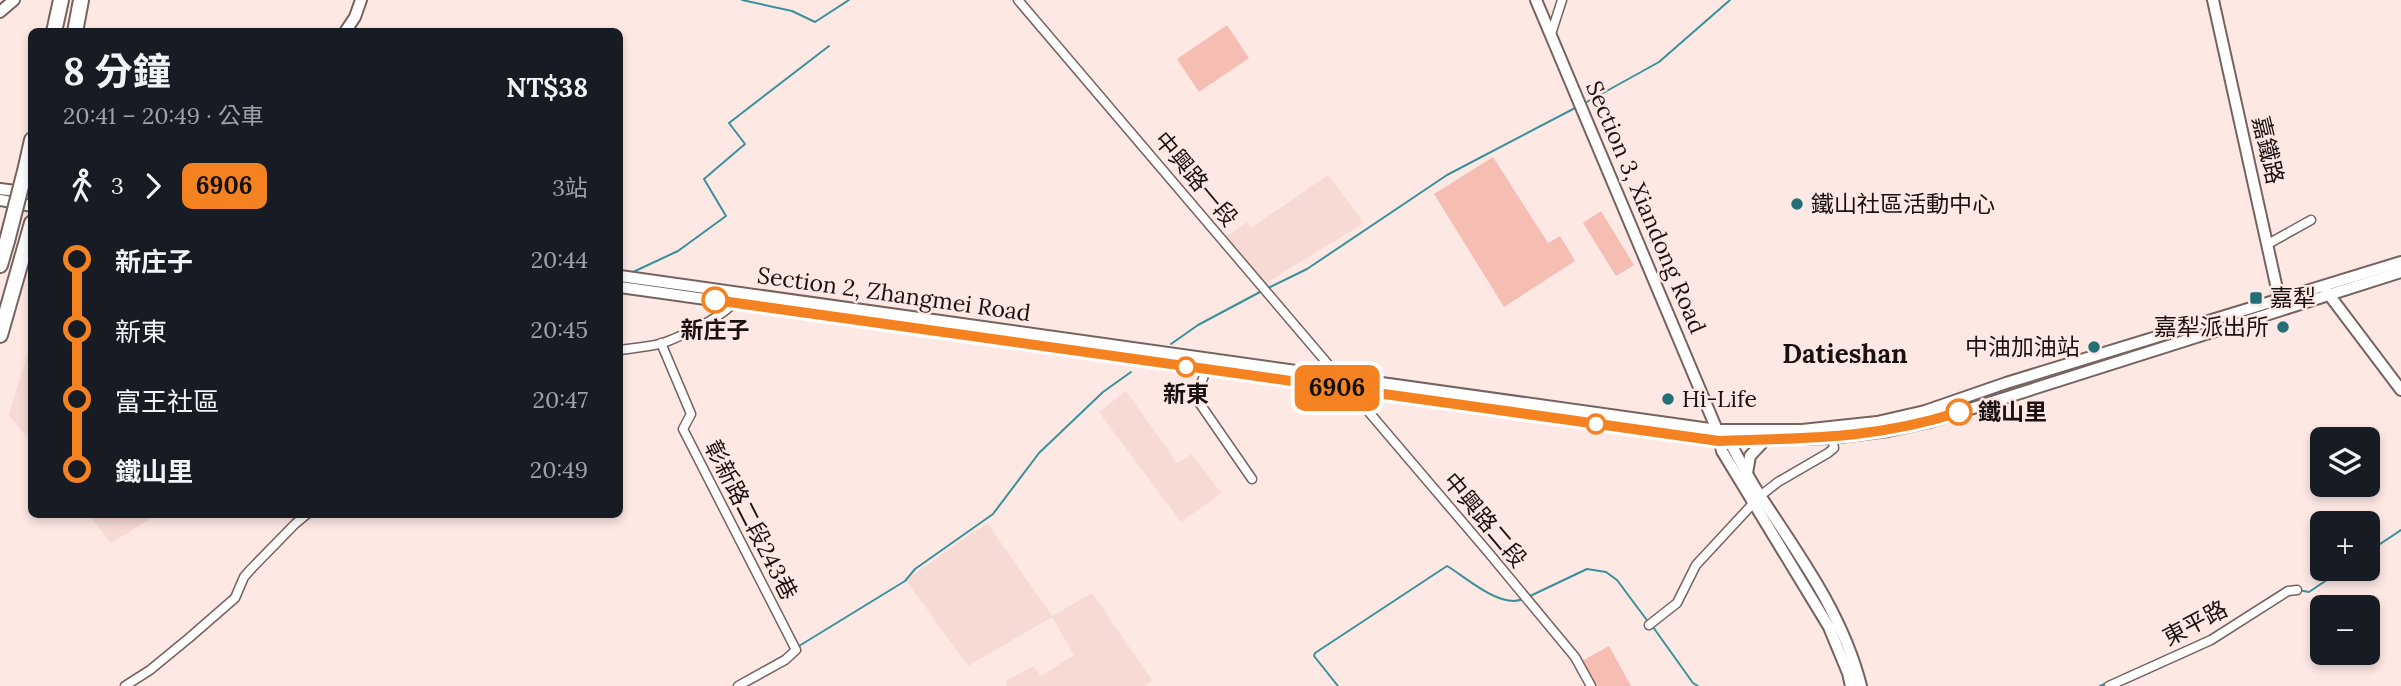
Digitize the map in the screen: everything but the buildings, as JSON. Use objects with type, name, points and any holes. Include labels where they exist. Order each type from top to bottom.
[{"type":"highway","points":[[55,28],[61,0]]},
{"type":"highway","points":[[76,28],[81,0]]},
{"type":"highway","points":[[0,265],[28,158]]},
{"type":"highway","points":[[0,335],[28,238]]},
{"type":"main road","points":[[0,12],[14,0]]},
{"type":"main road","points":[[348,28],[361,0]]},
{"type":"main road","name":"Section 3, Xiandong Road","points":[[1536,0],[1722,437]]},
{"type":"main road","name":"嘉鐵路","points":[[2213,0],[2280,304]]},
{"type":"main road","points":[[0,189],[28,192]]},
{"type":"main road","points":[[0,200],[28,204]]},
{"type":"main road","points":[[2327,291],[2401,262]]},
{"type":"main road","points":[[1722,437],[1877,422],[1925,411],[2007,383],[2401,272]]},
{"type":"main road","name":"Section 2, Zhangmei Road","points":[[623,277],[735,297],[1161,358]]},
{"type":"main road","name":"Section 2, Zhangmei Road","points":[[623,287],[735,297]]},
{"type":"main road","points":[[2327,291],[2401,390]]},
{"type":"main road","points":[[1161,358],[1722,437],[1765,440],[1832,438],[1929,422],[2280,304]]},
{"type":"main road","points":[[1161,358],[1206,370],[1344,383]]},
{"type":"main road","points":[[1722,437],[1747,473],[1756,500],[1829,627],[1848,673],[1850,686]]},
{"type":"main road","points":[[1722,437],[1722,452],[1804,561],[1836,615],[1854,656],[1861,686]]},
{"type":"main road","points":[[1747,473],[1750,456],[1765,440]]},
{"type":"street","name":"中興路一段","points":[[1018,0],[1344,383]]},
{"type":"street","points":[[1551,34],[1562,0]]},
{"type":"street","points":[[2268,244],[2311,220]]},
{"type":"street","points":[[623,349],[661,343],[724,312],[735,297]]},
{"type":"street","name":"彰新路二段243巷","points":[[661,343],[691,414],[683,429],[794,646],[785,660],[738,686]]},
{"type":"street","points":[[1206,370],[1196,398],[1252,479]]},
{"type":"street","name":"中興路二段","points":[[1344,383],[1574,657],[1591,686]]},
{"type":"street","points":[[1649,625],[1677,603],[1696,565],[1756,500],[1778,482],[1828,453],[1835,447],[1832,438]]},
{"type":"street","points":[[125,686],[180,646],[234,598],[244,577],[302,518]]},
{"type":"street","name":"東平路","points":[[2109,686],[2211,640],[2288,591],[2297,590]]},
{"type":"shaded area","points":[[1227,25],[1249,58],[1199,92],[1177,59]]},
{"type":"shaded area","points":[[1493,157],[1548,243],[1560,236],[1575,261],[1504,307],[1434,194]]},
{"type":"shaded area","points":[[1328,175],[1364,223],[1266,283],[1248,267],[1226,237],[1247,222],[1251,228]]},
{"type":"shaded area","points":[[1601,211],[1634,265],[1616,276],[1583,223]]},
{"type":"shaded area","points":[[28,351],[28,439],[9,415]]},
{"type":"shaded area","points":[[1126,391],[1177,463],[1192,454],[1221,493],[1181,522],[1099,412]]},
{"type":"shaded area","points":[[91,518],[151,518],[111,543]]},
{"type":"shaded area","points":[[988,524],[1052,616],[1092,593],[1152,680],[1144,686],[1007,686],[1006,681],[1033,666],[1041,676],[1074,655],[1052,617],[968,666],[906,580]]},
{"type":"shaded area","points":[[1609,646],[1631,686],[1596,686],[1582,661]]},
{"type":"waterway","points":[[742,0],[792,11],[815,22],[849,0]]},
{"type":"waterway","points":[[1585,103],[1659,62],[1730,0]]},
{"type":"waterway","points":[[633,272],[678,251],[726,216],[704,179],[745,144],[729,123],[829,46]]},
{"type":"waterway","points":[[1268,288],[1307,269],[1447,175],[1577,107]]},
{"type":"waterway","points":[[1171,344],[1198,325],[1260,292]]},
{"type":"waterway","points":[[799,646],[905,581],[915,569],[993,514],[1039,453],[1103,392],[1131,372]]},
{"type":"waterway","points":[[2380,544],[2401,530]]},
{"type":"waterway","points":[[1338,686],[1314,656],[1315,653],[1447,566],[1494,596],[1504,600],[1523,599]]},
{"type":"waterway","points":[[1528,597],[1587,569],[1606,572],[1617,580],[1649,623]]},
{"type":"waterway","points":[[2298,590],[2309,592],[2325,581]]},
{"type":"waterway","points":[[1653,627],[1693,683],[1698,686]]},
{"type":"waterway","points":[[753,673],[788,653]]},
{"type":"waterway","points":[[2100,686],[2109,682]]},
{"type":"bus line","name":"6906","points":[[715,300],[1719,441],[1832,438],[1929,422],[1959,412]]},
{"type":"place","name":"鐵山社區活動中心","points":[[1797,204]]},
{"type":"place","name":"嘉犁","points":[[2256,298]]},
{"type":"place","name":"新庄子","points":[[715,300]]},
{"type":"place","name":"嘉犁派出所","points":[[2283,327]]},
{"type":"place","name":"中油加油站","points":[[2094,347]]},
{"type":"place","name":"新東","points":[[1186,367]]},
{"type":"place","name":"Hi-Life","points":[[1668,399]]},
{"type":"place","name":"鐵山里","points":[[1959,412]]},
{"type":"district","name":"Datieshan","points":[[1845,354]]}]
